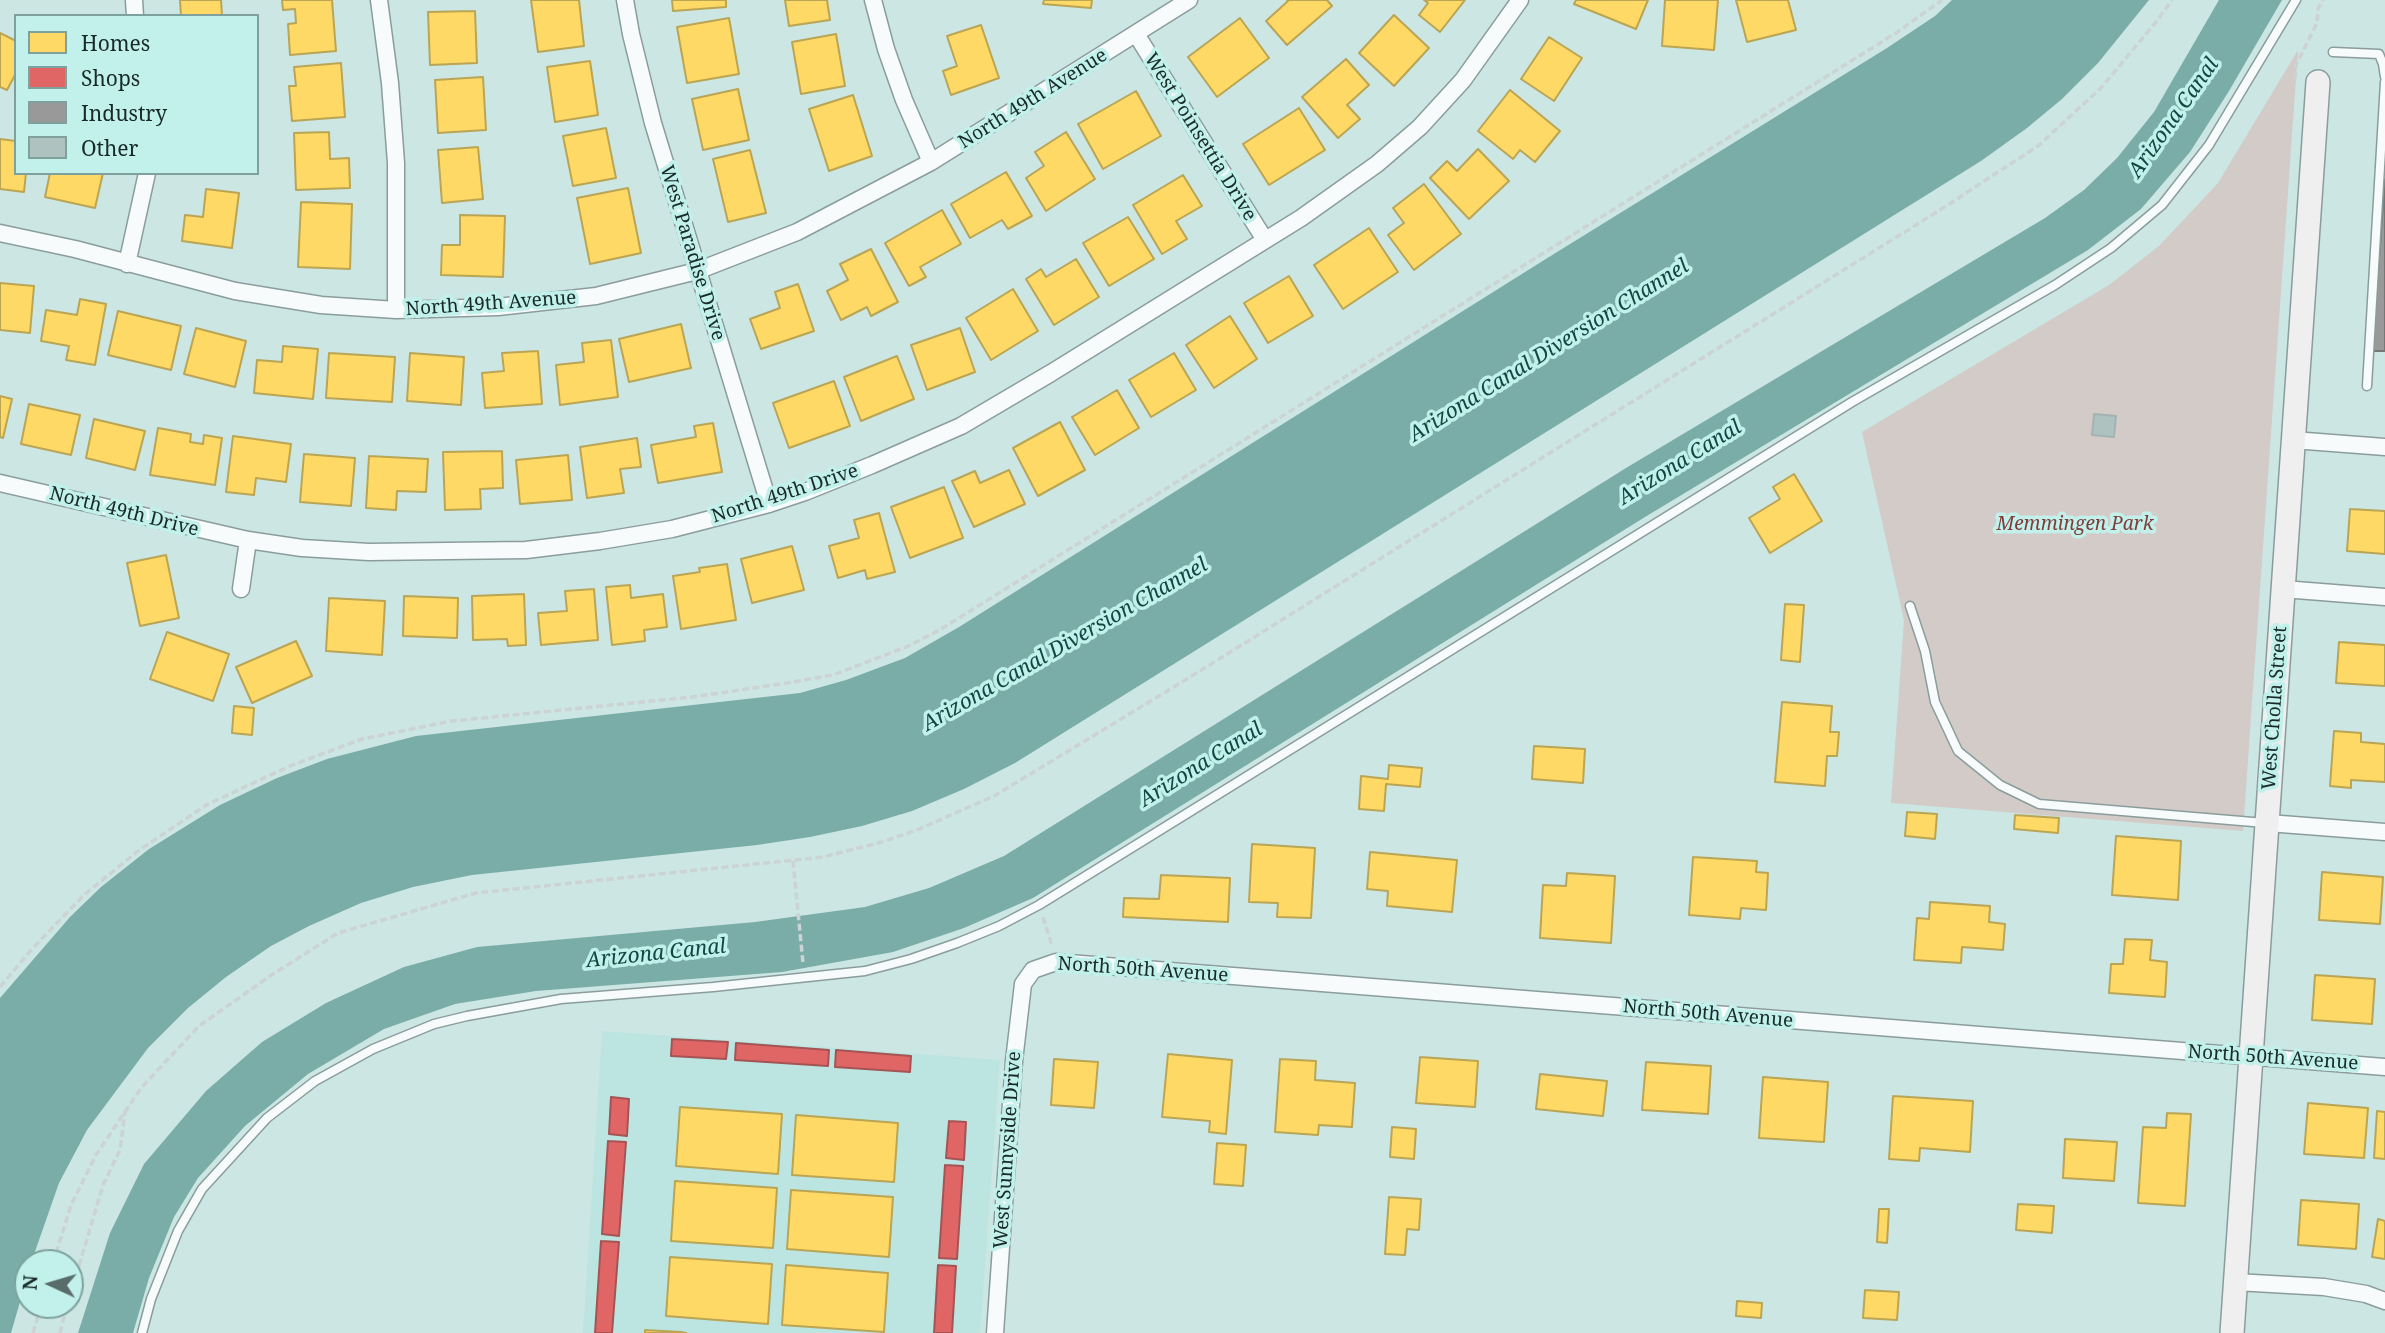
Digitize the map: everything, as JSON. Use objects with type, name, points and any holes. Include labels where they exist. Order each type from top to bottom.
[{"type":"street","points":[[379,0],[390,83],[396,163],[396,310]]},
{"type":"street","name":"West Paradise Drive","points":[[625,0],[653,123],[769,504]]},
{"type":"street","points":[[873,0],[904,100],[931,162]]},
{"type":"street","name":"North 49th Drive","points":[[0,483],[248,540],[302,548],[369,552],[526,550],[672,530],[769,504],[861,470],[961,426],[1052,373],[1301,218],[1377,164],[1420,127],[1463,80],[1520,0]]},
{"type":"street","name":"North 49th Avenue","points":[[0,233],[75,249],[235,291],[321,305],[396,310],[498,307],[596,296],[697,271],[797,232],[931,162],[1184,1]]},
{"type":"street","name":"West Poinsettia Drive","points":[[1136,34],[1265,240]]},
{"type":"street","name":"West Cholla Street","points":[[2232,1333],[2318,82]]},
{"type":"street","points":[[127,264],[147,175]]},
{"type":"street","points":[[2293,440],[2385,447]]},
{"type":"street","points":[[241,589],[248,540]]},
{"type":"street","points":[[2283,589],[2385,597]]},
{"type":"street","points":[[2268,823],[2385,832]]},
{"type":"street","name":"North 50th Avenue","points":[[1033,970],[1056,962],[2385,1067]]},
{"type":"street","name":"West Sunnyside Drive","points":[[995,1333],[1017,1027],[1023,984],[1033,970]]},
{"type":"street","points":[[2236,1282],[2324,1287],[2366,1294],[2385,1301]]},
{"type":"lane","points":[[142,1333],[151,1299],[178,1231],[202,1189],[267,1118],[315,1081],[373,1049],[434,1024],[520,1006],[602,994],[842,975],[911,959],[999,926],[1039,905],[1852,402],[2055,285],[2111,248],[2162,205],[2210,145],[2296,0]]},
{"type":"lane","points":[[2333,52],[2379,54],[2384,64],[2367,386]]},
{"type":"lane","points":[[1910,606],[1925,651],[1935,702],[1958,751],[2000,786],[2039,804],[2268,823]]},
{"type":"path","points":[[0,987],[32,948],[85,894],[138,851],[208,804],[362,738],[414,727],[692,698],[833,675],[917,642],[950,624],[1896,33],[1942,0]]},
{"type":"path","points":[[57,1249],[71,1205],[96,1155],[141,1088],[199,1026],[270,975],[338,933],[476,893],[823,857],[917,830],[994,796],[1211,665],[2038,146],[2101,88],[2157,22],[2172,0]]},
{"type":"path","points":[[2318,82],[2295,81],[2296,65],[2317,23],[2318,9],[2323,0]]},
{"type":"path","points":[[793,861],[805,976]]},
{"type":"path","points":[[1039,905],[1056,962]]},
{"type":"path","points":[[84,1249],[103,1185],[120,1150],[127,1107]]},
{"type":"shaded area","points":[[602,1031],[1000,1060],[980,1333],[583,1333]]},
{"type":"green space","name":"Memmingen Park","points":[[2298,50],[2243,831],[1891,803],[1904,620],[1862,432],[2109,285],[2159,246],[2218,183]]},
{"type":"water","name":"Arizona Canal Diversion Channel","points":[[1952,0],[2149,0],[2098,63],[2062,99],[1981,161],[1015,763],[964,789],[912,811],[862,826],[810,837],[472,875],[413,887],[361,903],[271,946],[188,1008],[148,1048],[87,1130],[59,1183],[36,1249],[14,1249],[15,1319],[11,1333],[0,1333],[0,998],[70,917],[101,887],[149,849],[220,805],[277,778],[327,759],[416,736],[800,693],[846,680],[905,658],[959,627],[1935,16]]},
{"type":"water","name":"Arizona Canal","points":[[2219,0],[2282,0],[2190,152],[2141,209],[2088,250],[1645,517],[1033,898],[964,928],[893,952],[782,972],[536,991],[455,1004],[384,1029],[308,1074],[245,1126],[198,1178],[174,1217],[149,1278],[133,1333],[78,1333],[110,1233],[144,1164],[206,1091],[262,1042],[326,1003],[404,967],[477,947],[755,922],[865,907],[929,888],[1004,856],[1626,468],[2045,218],[2084,190],[2117,158],[2154,112]]},
{"type":"building: Homes","points":[[180,0],[221,0],[222,14],[181,14]]},
{"type":"building: Homes","points":[[282,0],[332,0],[336,51],[290,55],[288,24],[296,23],[295,9],[283,10]]},
{"type":"building: Homes","points":[[531,0],[579,0],[584,46],[538,52]]},
{"type":"building: Homes","points":[[672,0],[726,0],[726,7],[673,11]]},
{"type":"building: Homes","points":[[785,0],[827,0],[830,20],[789,26]]},
{"type":"building: Homes","points":[[1044,0],[1092,0],[1091,8],[1043,4]]},
{"type":"building: Homes","points":[[1287,0],[1327,0],[1332,6],[1287,45],[1266,21]]},
{"type":"building: Homes","points":[[1424,0],[1465,0],[1440,32],[1419,15],[1428,3]]},
{"type":"building: Homes","points":[[1576,0],[1648,0],[1636,29],[1574,4]]},
{"type":"building: Homes","points":[[1665,0],[1718,0],[1714,50],[1662,46]]},
{"type":"building: Homes","points":[[1736,0],[1788,0],[1796,30],[1747,42]]},
{"type":"building: Homes","points":[[475,11],[477,63],[430,65],[428,12]]},
{"type":"building: Homes","points":[[1394,15],[1429,48],[1394,86],[1359,53]]},
{"type":"building: Homes","points":[[729,18],[739,74],[687,83],[677,27]]},
{"type":"building: Homes","points":[[1240,18],[1269,58],[1217,97],[1188,57]]},
{"type":"building: Homes","points":[[981,25],[999,78],[951,95],[943,71],[957,66],[947,36]]},
{"type":"building: Homes","points":[[0,33],[14,40],[14,77],[7,90],[0,87]]},
{"type":"building: Homes","points":[[836,34],[845,86],[801,94],[792,42]]},
{"type":"building: Homes","points":[[1549,37],[1582,58],[1554,101],[1521,79]]},
{"type":"building: Homes","points":[[1346,59],[1369,85],[1347,105],[1360,119],[1338,138],[1302,97]]},
{"type":"building: Homes","points":[[590,61],[598,115],[555,122],[547,67]]},
{"type":"building: Homes","points":[[341,63],[345,117],[292,121],[289,86],[296,86],[294,67]]},
{"type":"building: Homes","points":[[483,77],[486,130],[438,133],[435,80]]},
{"type":"building: Homes","points":[[738,89],[749,140],[703,150],[692,99]]},
{"type":"building: Homes","points":[[1510,90],[1560,131],[1535,162],[1520,150],[1513,159],[1478,131]]},
{"type":"building: Homes","points":[[1136,91],[1161,136],[1103,169],[1078,124]]},
{"type":"building: Homes","points":[[853,95],[872,156],[829,171],[809,109]]},
{"type":"building: Homes","points":[[1299,108],[1325,150],[1269,185],[1243,144]]},
{"type":"building: Homes","points":[[606,128],[616,178],[573,186],[563,136]]},
{"type":"building: Homes","points":[[329,132],[330,159],[349,158],[350,188],[296,190],[294,133]]},
{"type":"building: Homes","points":[[1066,132],[1095,179],[1046,211],[1026,178],[1044,166],[1035,152]]},
{"type":"building: Homes","points":[[0,139],[14,141],[14,175],[26,175],[24,192],[0,189]]},
{"type":"building: Homes","points":[[478,147],[483,199],[442,203],[438,150]]},
{"type":"building: Homes","points":[[1478,149],[1509,181],[1469,219],[1430,178],[1447,161],[1457,171]]},
{"type":"building: Homes","points":[[750,150],[766,213],[728,222],[713,159]]},
{"type":"building: Homes","points":[[1006,172],[1032,216],[1008,229],[1002,220],[970,238],[951,204]]},
{"type":"building: Homes","points":[[50,175],[103,175],[95,208],[45,197]]},
{"type":"building: Homes","points":[[1183,175],[1202,206],[1176,221],[1187,239],[1162,254],[1133,205]]},
{"type":"building: Homes","points":[[1424,184],[1461,234],[1414,270],[1388,235],[1404,223],[1393,208]]},
{"type":"building: Homes","points":[[628,188],[641,253],[590,264],[577,198]]},
{"type":"building: Homes","points":[[206,189],[239,193],[232,248],[182,241],[185,215],[203,217]]},
{"type":"building: Homes","points":[[301,202],[352,204],[350,269],[298,267]]},
{"type":"building: Homes","points":[[942,210],[961,244],[920,267],[926,277],[909,286],[885,243]]},
{"type":"building: Homes","points":[[460,215],[505,216],[503,277],[441,275],[442,245],[460,245]]},
{"type":"building: Homes","points":[[1128,217],[1154,259],[1109,286],[1083,243]]},
{"type":"building: Homes","points":[[1369,228],[1398,272],[1343,309],[1314,265]]},
{"type":"building: Homes","points":[[871,249],[898,302],[871,316],[867,307],[841,320],[827,291],[848,280],[840,264]]},
{"type":"building: Homes","points":[[1076,259],[1099,297],[1054,325],[1026,279],[1041,269],[1046,277]]},
{"type":"building: Homes","points":[[1289,276],[1313,316],[1268,343],[1244,303]]},
{"type":"building: Homes","points":[[0,283],[34,286],[30,333],[0,330]]},
{"type":"building: Homes","points":[[798,284],[814,331],[761,349],[750,319],[780,308],[775,292]]},
{"type":"building: Homes","points":[[1013,289],[1038,331],[991,360],[966,318]]},
{"type":"building: Homes","points":[[80,299],[106,304],[95,365],[66,360],[69,346],[41,341],[46,310],[77,315]]},
{"type":"building: Homes","points":[[118,311],[181,326],[171,370],[108,355]]},
{"type":"building: Homes","points":[[1230,316],[1257,359],[1214,388],[1186,345]]},
{"type":"building: Homes","points":[[681,324],[691,368],[629,382],[619,339]]},
{"type":"building: Homes","points":[[196,328],[246,341],[235,387],[184,374]]},
{"type":"building: Homes","points":[[960,328],[975,372],[927,390],[911,345]]},
{"type":"building: Homes","points":[[611,340],[618,397],[560,405],[556,365],[584,362],[582,343]]},
{"type":"building: Homes","points":[[283,346],[318,349],[313,399],[254,393],[257,360],[282,362]]},
{"type":"building: Homes","points":[[538,351],[542,404],[485,408],[482,373],[504,371],[502,353]]},
{"type":"building: Homes","points":[[329,353],[395,357],[392,402],[326,398]]},
{"type":"building: Homes","points":[[410,353],[464,357],[461,405],[407,401]]},
{"type":"building: Homes","points":[[1174,353],[1196,390],[1151,417],[1129,380]]},
{"type":"building: Homes","points":[[897,356],[914,399],[861,421],[844,377]]},
{"type":"building: Homes","points":[[834,381],[850,426],[789,448],[773,403]]},
{"type":"building: Homes","points":[[1117,390],[1139,428],[1095,455],[1072,417]]},
{"type":"building: Homes","points":[[0,396],[12,399],[3,438],[0,437]]},
{"type":"building: Homes","points":[[29,404],[80,415],[71,455],[21,444]]},
{"type":"building: Homes","points":[[94,419],[145,431],[135,470],[86,458]]},
{"type":"building: Homes","points":[[1060,422],[1085,470],[1038,496],[1013,448]]},
{"type":"building: Homes","points":[[713,423],[722,472],[658,483],[651,445],[696,437],[694,426]]},
{"type":"building: Homes","points":[[158,428],[191,434],[190,442],[203,444],[204,435],[222,438],[215,485],[150,475]]},
{"type":"building: Homes","points":[[233,436],[291,444],[286,482],[256,478],[254,495],[226,492]]},
{"type":"building: Homes","points":[[637,438],[641,467],[620,469],[624,493],[587,498],[580,447]]},
{"type":"building: Homes","points":[[502,451],[503,488],[480,489],[481,509],[445,510],[443,452]]},
{"type":"building: Homes","points":[[304,454],[355,458],[351,506],[300,502]]},
{"type":"building: Homes","points":[[568,455],[572,500],[520,504],[516,460]]},
{"type":"building: Homes","points":[[369,456],[428,459],[426,492],[397,491],[396,510],[366,508]]},
{"type":"building: Homes","points":[[1009,470],[1025,504],[974,527],[952,481],[975,471],[980,483]]},
{"type":"building: Homes","points":[[1794,474],[1822,521],[1770,553],[1749,518],[1780,499],[1773,487]]},
{"type":"building: Homes","points":[[944,487],[963,538],[910,558],[891,507]]},
{"type":"building: Homes","points":[[2350,509],[2385,511],[2385,554],[2347,551]]},
{"type":"building: Homes","points":[[879,513],[895,572],[867,579],[865,570],[838,578],[829,546],[859,538],[854,520]]},
{"type":"building: Homes","points":[[792,546],[804,590],[752,603],[741,559]]},
{"type":"building: Homes","points":[[166,555],[179,618],[140,626],[127,563]]},
{"type":"building: Homes","points":[[727,564],[736,620],[681,629],[673,576],[700,572],[699,568]]},
{"type":"building: Homes","points":[[630,585],[631,598],[663,594],[667,627],[644,630],[645,641],[612,645],[606,587]]},
{"type":"building: Homes","points":[[594,589],[598,640],[541,645],[538,613],[567,611],[565,591]]},
{"type":"building: Homes","points":[[524,594],[526,645],[508,646],[507,639],[473,640],[472,596]]},
{"type":"building: Homes","points":[[404,596],[458,598],[457,638],[403,636]]},
{"type":"building: Homes","points":[[329,598],[385,601],[382,655],[326,651]]},
{"type":"building: Homes","points":[[1785,604],[1804,605],[1800,662],[1781,660]]},
{"type":"building: Homes","points":[[167,632],[229,654],[213,701],[150,679]]},
{"type":"building: Homes","points":[[296,641],[312,676],[252,703],[236,667]]},
{"type":"building: Homes","points":[[2339,642],[2385,645],[2385,686],[2336,683]]},
{"type":"building: Homes","points":[[1782,702],[1832,706],[1830,732],[1839,732],[1837,756],[1827,756],[1825,786],[1775,782]]},
{"type":"building: Homes","points":[[234,706],[254,708],[252,735],[232,733]]},
{"type":"building: Homes","points":[[2334,731],[2361,733],[2361,742],[2385,744],[2385,782],[2351,780],[2351,788],[2330,786]]},
{"type":"building: Homes","points":[[1534,746],[1585,749],[1583,783],[1532,779]]},
{"type":"building: Homes","points":[[1389,765],[1422,768],[1420,787],[1386,784],[1384,811],[1359,809],[1361,776],[1388,779]]},
{"type":"building: Homes","points":[[1907,812],[1937,814],[1935,839],[1905,836]]},
{"type":"building: Homes","points":[[2015,815],[2059,818],[2058,833],[2014,829]]},
{"type":"building: Homes","points":[[2116,836],[2181,841],[2178,900],[2112,895]]},
{"type":"building: Homes","points":[[1252,844],[1315,848],[1311,918],[1277,917],[1278,903],[1249,902]]},
{"type":"building: Homes","points":[[1370,852],[1457,860],[1452,912],[1387,906],[1388,891],[1367,889]]},
{"type":"building: Homes","points":[[1693,857],[1757,861],[1756,872],[1768,873],[1766,910],[1741,908],[1740,919],[1689,915]]},
{"type":"building: Homes","points":[[2322,872],[2383,877],[2380,924],[2319,920]]},
{"type":"building: Homes","points":[[1567,873],[1615,876],[1611,943],[1540,938],[1543,885],[1566,886]]},
{"type":"building: Homes","points":[[1161,875],[1230,878],[1228,922],[1123,917],[1124,898],[1159,899]]},
{"type":"building: Homes","points":[[1930,902],[1990,906],[1989,922],[2005,924],[2003,950],[1962,947],[1961,963],[1914,960],[1917,918],[1929,919]]},
{"type":"building: Homes","points":[[2125,939],[2152,940],[2150,960],[2167,962],[2165,997],[2109,993],[2111,964],[2123,964]]},
{"type":"building: Homes","points":[[2315,975],[2375,979],[2372,1024],[2312,1020]]},
{"type":"building: Homes","points":[[1168,1054],[1232,1060],[1226,1134],[1209,1132],[1210,1121],[1162,1117]]},
{"type":"building: Homes","points":[[1420,1057],[1478,1061],[1475,1107],[1416,1103]]},
{"type":"building: Homes","points":[[1054,1059],[1098,1062],[1094,1108],[1051,1105]]},
{"type":"building: Homes","points":[[1280,1059],[1316,1061],[1315,1080],[1355,1083],[1352,1127],[1319,1125],[1318,1135],[1275,1132]]},
{"type":"building: Homes","points":[[1646,1062],[1711,1066],[1708,1114],[1642,1110]]},
{"type":"building: Homes","points":[[1540,1074],[1607,1081],[1603,1116],[1536,1109]]},
{"type":"building: Homes","points":[[1763,1077],[1828,1082],[1824,1142],[1759,1138]]},
{"type":"building: Homes","points":[[1893,1096],[1973,1101],[1970,1152],[1920,1148],[1919,1161],[1889,1159]]},
{"type":"building: Homes","points":[[2308,1103],[2368,1108],[2364,1158],[2304,1154]]},
{"type":"building: Homes","points":[[680,1107],[782,1114],[778,1174],[676,1166]]},
{"type":"building: Homes","points":[[2377,1111],[2385,1112],[2385,1159],[2374,1158]]},
{"type":"building: Homes","points":[[2167,1113],[2191,1114],[2185,1206],[2138,1203],[2143,1127],[2166,1128]]},
{"type":"building: Homes","points":[[796,1115],[898,1123],[894,1182],[792,1175]]},
{"type":"building: Homes","points":[[1392,1127],[1416,1129],[1414,1159],[1390,1157]]},
{"type":"building: Homes","points":[[2065,1139],[2117,1142],[2114,1181],[2063,1178]]},
{"type":"building: Homes","points":[[1217,1143],[1246,1145],[1243,1186],[1214,1184]]},
{"type":"building: Homes","points":[[675,1181],[777,1188],[773,1248],[671,1241]]},
{"type":"building: Homes","points":[[791,1190],[893,1197],[889,1257],[787,1249]]},
{"type":"building: Homes","points":[[1389,1197],[1421,1199],[1419,1230],[1407,1229],[1405,1255],[1385,1254]]},
{"type":"building: Homes","points":[[2301,1200],[2359,1204],[2356,1249],[2298,1245]]},
{"type":"building: Homes","points":[[2018,1204],[2054,1206],[2052,1233],[2016,1230]]},
{"type":"building: Homes","points":[[1879,1209],[1889,1209],[1887,1243],[1877,1242]]},
{"type":"building: Homes","points":[[2378,1219],[2385,1221],[2385,1259],[2372,1257]]},
{"type":"building: Homes","points":[[670,1257],[772,1264],[768,1324],[666,1316]]},
{"type":"building: Homes","points":[[786,1265],[888,1273],[884,1332],[782,1325]]},
{"type":"building: Homes","points":[[1865,1290],[1899,1292],[1897,1320],[1863,1318]]},
{"type":"building: Homes","points":[[1737,1301],[1762,1303],[1761,1318],[1736,1316]]},
{"type":"building: Homes","points":[[645,1330],[681,1332],[686,1333],[645,1333]]},
{"type":"building: Shops","points":[[672,1039],[728,1042],[726,1059],[671,1056]]},
{"type":"building: Shops","points":[[736,1043],[829,1050],[828,1066],[735,1060]]},
{"type":"building: Shops","points":[[836,1050],[911,1056],[910,1072],[835,1067]]},
{"type":"building: Shops","points":[[611,1097],[629,1099],[627,1136],[609,1134]]},
{"type":"building: Shops","points":[[949,1121],[966,1122],[964,1160],[946,1158]]},
{"type":"building: Shops","points":[[608,1141],[626,1142],[619,1236],[602,1234]]},
{"type":"building: Shops","points":[[945,1165],[963,1166],[957,1259],[939,1258]]},
{"type":"building: Shops","points":[[601,1241],[619,1242],[612,1333],[595,1333]]},
{"type":"building: Shops","points":[[938,1265],[956,1266],[952,1333],[934,1333]]},
{"type":"building: Industry","points":[[2385,179],[2385,351],[2372,351]]},
{"type":"building: Other","points":[[2094,414],[2116,416],[2114,437],[2092,435]]}]
